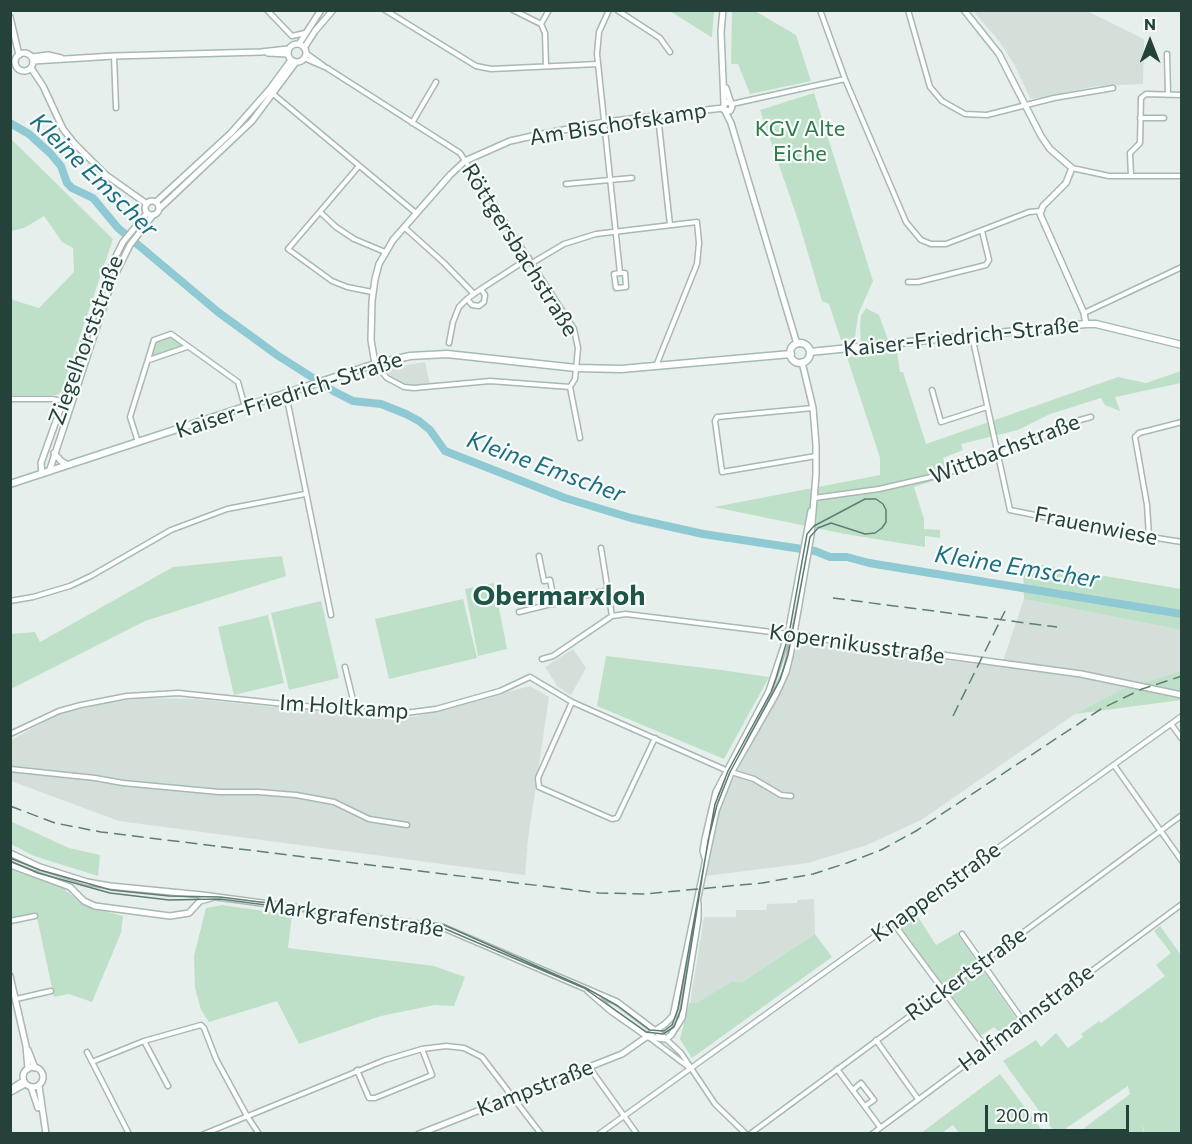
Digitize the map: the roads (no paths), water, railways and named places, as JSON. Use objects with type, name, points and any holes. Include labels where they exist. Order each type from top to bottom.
[{"type":"main road","name":"Kaiser-Friedrich-Straße","points":[[810,352],[1086,324],[1095,324],[1182,345]]},
{"type":"main road","points":[[797,344],[804,344],[810,352],[807,360],[802,362],[793,359],[790,354],[792,348],[797,344]]},
{"type":"main road","name":"Kaiser-Friedrich-Straße","points":[[10,484],[375,364],[410,356],[447,354],[576,368],[656,367],[790,354]]},
{"type":"street","points":[[267,10],[292,36],[305,33]]},
{"type":"street","points":[[303,51],[305,33],[321,10]]},
{"type":"street","name":"Ziegelhorststraße","points":[[45,473],[41,463],[113,262],[123,242],[134,227],[150,214],[158,213],[159,209],[252,121],[315,31],[333,10]]},
{"type":"street","points":[[385,10],[476,66],[491,69],[598,64]]},
{"type":"street","points":[[513,10],[541,24],[545,33],[546,66]]},
{"type":"street","points":[[541,24],[549,10]]},
{"type":"street","points":[[609,10],[599,32],[598,64],[620,273]]},
{"type":"street","points":[[617,10],[660,38],[670,52]]},
{"type":"street","points":[[723,10],[721,32],[723,80],[731,123],[797,344]]},
{"type":"street","points":[[820,10],[845,79],[906,222],[921,240],[939,245],[1029,212],[1040,211],[1066,183],[1072,168]]},
{"type":"street","points":[[908,10],[930,87],[942,100],[965,114],[987,116],[1080,93],[1113,88]]},
{"type":"street","points":[[964,10],[992,44],[1014,81],[1041,136],[1050,148],[1072,168],[1109,176],[1182,176]]},
{"type":"street","points":[[10,17],[21,54]]},
{"type":"street","points":[[21,54],[33,59],[261,52],[288,51],[294,44],[303,51]]},
{"type":"street","points":[[288,51],[294,61]]},
{"type":"street","name":"Röttgersbachstraße","points":[[303,51],[460,153],[574,329],[578,348],[575,379],[570,387]]},
{"type":"street","points":[[21,54],[13,64],[20,70],[29,70],[43,86],[63,129],[74,143],[106,175],[147,204],[150,214]]},
{"type":"street","points":[[1167,54],[1168,95]]},
{"type":"street","points":[[114,56],[116,108]]},
{"type":"street","points":[[29,70],[33,59]]},
{"type":"street","name":"Am Bischofskamp","points":[[375,364],[371,340],[372,292],[385,252],[416,213],[465,161],[510,141],[605,122],[728,106],[845,79]]},
{"type":"street","points":[[411,123],[436,82]]},
{"type":"street","points":[[271,92],[416,213]]},
{"type":"street","name":"Ziegelhorststraße","points":[[156,202],[231,133],[271,92]]},
{"type":"street","points":[[1131,176],[1130,153],[1140,143],[1141,98],[1146,94],[1182,95]]},
{"type":"street","points":[[658,116],[670,225]]},
{"type":"street","points":[[1140,118],[1164,118]]},
{"type":"street","points":[[359,166],[288,249],[332,281],[347,287],[372,292]]},
{"type":"street","points":[[566,184],[632,178]]},
{"type":"street","points":[[147,204],[156,202],[159,209]]},
{"type":"street","points":[[1040,211],[1084,313],[1086,324]]},
{"type":"street","points":[[320,212],[354,239],[385,252]]},
{"type":"street","name":"Ziegelhorststraße","points":[[45,473],[54,453],[112,281],[130,245],[150,214]]},
{"type":"street","points":[[532,263],[564,244],[597,234],[697,222],[699,243],[696,264],[656,367]]},
{"type":"street","points":[[404,227],[444,262],[474,294]]},
{"type":"street","points":[[908,282],[918,282],[986,265],[989,260],[982,231]]},
{"type":"street","points":[[449,343],[459,307],[481,289],[529,258]]},
{"type":"street","points":[[1084,313],[1182,267]]},
{"type":"street","points":[[620,273],[625,273],[626,287],[616,288],[614,274],[620,273]]},
{"type":"street","points":[[467,300],[475,306],[482,305],[485,299],[481,289]]},
{"type":"street","points":[[138,442],[130,417],[154,340],[171,334],[237,382],[245,408]]},
{"type":"street","points":[[972,336],[998,455]]},
{"type":"street","points":[[148,360],[188,347]]},
{"type":"street","points":[[666,1039],[677,1028],[682,1018],[698,919],[698,897],[705,858],[703,851],[716,792],[776,694],[787,669],[814,498],[816,456],[813,408],[802,362]]},
{"type":"street","points":[[375,364],[387,378],[404,387],[490,381],[570,387],[580,438]]},
{"type":"street","points":[[932,390],[941,422],[987,407]]},
{"type":"street","points":[[286,394],[331,615]]},
{"type":"street","points":[[10,399],[52,399],[71,403]]},
{"type":"street","points":[[813,408],[717,417],[715,421],[722,472],[816,456]]},
{"type":"street","name":"Wittbachstraße","points":[[814,498],[852,494],[919,481],[998,455],[1035,441],[1070,423],[1090,417]]},
{"type":"street","points":[[1149,537],[1147,505],[1135,437],[1139,433],[1182,422]]},
{"type":"street","name":"Ziegelhorststraße","points":[[54,453],[68,465]]},
{"type":"street","name":"Frauenwiese","points":[[998,455],[1010,510],[1182,542]]},
{"type":"street","points":[[10,601],[50,593],[80,581],[171,530],[227,509],[305,494]]},
{"type":"street","points":[[542,659],[553,656],[612,616],[600,548]]},
{"type":"street","points":[[539,556],[544,581],[550,580],[555,604]]},
{"type":"street","points":[[519,612],[608,590]]},
{"type":"street","name":"Kopernikusstraße","points":[[612,616],[626,614],[791,634],[1073,673],[1182,695]]},
{"type":"street","points":[[728,772],[769,691],[791,634]]},
{"type":"street","points":[[345,667],[354,704],[353,711]]},
{"type":"street","name":"Im Holtkamp","points":[[10,734],[45,717],[81,705],[127,696],[178,693],[353,711],[405,713],[436,709],[500,691],[526,677],[536,680],[572,702],[728,772],[754,779],[781,795],[791,796]]},
{"type":"street","points":[[572,702],[538,778],[539,787],[612,819],[617,818],[655,738]]},
{"type":"street","name":"Knappenstraße","points":[[599,1134],[1182,716]]},
{"type":"street","points":[[1171,724],[1182,739]]},
{"type":"street","points":[[1114,765],[1182,861]]},
{"type":"street","points":[[10,769],[159,787],[296,795],[334,802],[369,819],[407,825]]},
{"type":"street","name":"Rückertstraße","points":[[750,1134],[1182,814]]},
{"type":"street","name":"Markgrafenstraße","points":[[10,853],[40,867],[87,882],[110,886],[202,895],[442,927],[617,1002],[666,1039]]},
{"type":"street","name":"Markgrafenstraße","points":[[10,865],[70,887],[84,901],[95,906],[170,916],[189,913],[200,901],[220,898]]},
{"type":"street","name":"Kampstraße","points":[[420,1134],[434,1131],[514,1096],[622,1054],[670,1020],[676,1009],[698,897]]},
{"type":"street","name":"Halfmannstraße","points":[[872,1134],[1182,904]]},
{"type":"street","points":[[10,921],[35,916]]},
{"type":"street","points":[[894,924],[986,1048]]},
{"type":"street","points":[[962,934],[1023,1021]]},
{"type":"street","points":[[11,978],[26,1046],[28,1069]]},
{"type":"street","name":"Markgrafenstraße","points":[[584,988],[611,1011],[648,1037]]},
{"type":"street","points":[[16,999],[51,991]]},
{"type":"street","points":[[92,1062],[144,1041],[198,1025],[204,1028],[216,1059],[259,1134]]},
{"type":"street","points":[[648,1037],[666,1039],[681,1053],[715,1104],[746,1134]]},
{"type":"street","points":[[648,1037],[668,1049],[690,1068]]},
{"type":"street","points":[[876,1040],[918,1099]]},
{"type":"street","points":[[144,1041],[168,1086]]},
{"type":"street","points":[[26,1046],[35,1068],[43,1074],[43,1081],[39,1086],[46,1134]]},
{"type":"street","points":[[204,1134],[401,1054],[422,1049],[452,1047],[475,1052],[488,1063],[541,1134]]},
{"type":"street","points":[[357,1070],[369,1098],[375,1098],[432,1075],[422,1049]]},
{"type":"street","points":[[87,1052],[129,1134]]},
{"type":"street","points":[[589,1067],[637,1134]]},
{"type":"street","points":[[35,1068],[28,1069],[24,1074],[42,1115]]},
{"type":"street","points":[[837,1069],[880,1127]]},
{"type":"street","points":[[852,1090],[861,1083],[874,1100],[865,1107]]},
{"type":"street","points":[[10,1091],[27,1084],[39,1086]]},
{"type":"waterway","name":"Kleine Emscher","points":[[10,123],[29,134],[50,153],[61,166],[67,183],[72,188],[93,198],[118,228],[218,312],[277,355],[335,392],[353,401],[381,404],[419,421],[430,430],[445,451],[565,498],[631,518],[703,534],[1182,614]]},
{"type":"tram line","points":[[10,858],[40,870],[111,890],[169,896],[220,897],[444,925],[586,988],[618,1006],[650,1030],[664,1031],[672,1025],[678,1009],[715,804],[728,771],[771,692],[776,678],[789,634],[807,534],[814,526],[865,499],[876,499],[883,504],[886,510],[886,522],[875,533],[865,534],[831,523],[818,528],[810,537],[788,655],[780,680],[730,772],[717,805],[708,841],[681,1009],[674,1027],[663,1034],[646,1032],[584,988],[443,928],[220,899],[169,900],[110,893],[38,873],[10,861]]},
{"type":"railway","points":[[833,598],[1057,627]]},
{"type":"railway","points":[[953,716],[1005,611]]},
{"type":"railway","points":[[10,806],[55,823],[101,832],[599,893],[644,894],[762,883],[813,874],[881,850],[916,831],[1101,709],[1142,689],[1182,676]]},
{"type":"district","name":"Obermarxloh","points":[[559,596]]},
{"type":"park label","name":"KGV Alte Eiche","points":[[800,142]]}]
